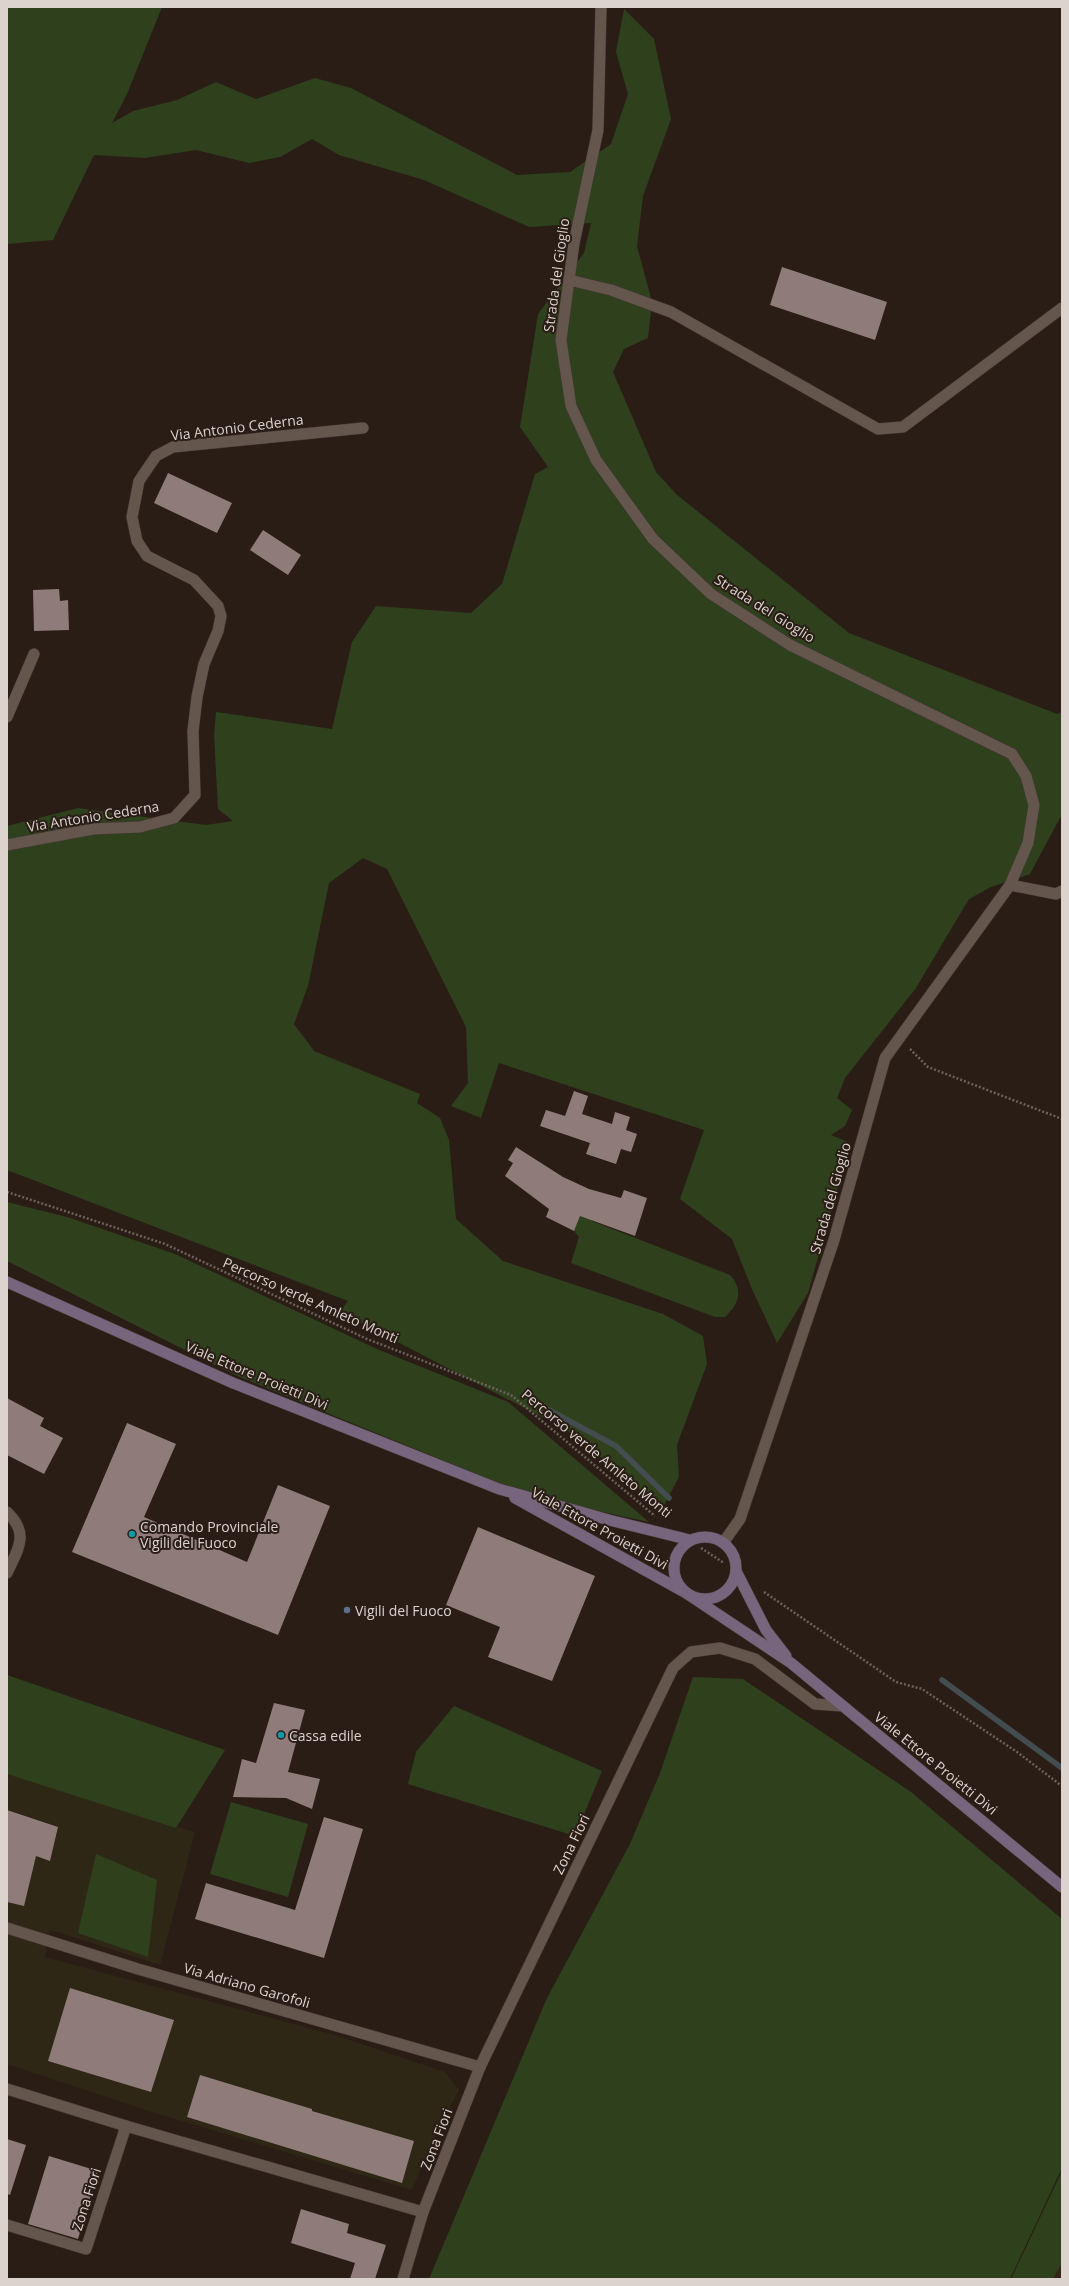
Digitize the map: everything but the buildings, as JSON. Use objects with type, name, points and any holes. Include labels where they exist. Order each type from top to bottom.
[{"type":"main road","name":"Viale Ettore Proietti Divi","points":[[7,1282],[233,1383],[499,1489],[609,1520],[690,1540],[707,1537],[723,1543],[734,1555],[736,1571],[734,1580],[722,1595],[704,1600],[686,1593],[679,1585],[674,1576],[676,1556],[682,1547],[690,1540]]},
{"type":"main road","name":"Viale Ettore Proietti Divi","points":[[499,1489],[686,1593],[791,1663],[1062,1887]]},
{"type":"main road","name":"Viale Ettore Proietti Divi","points":[[736,1571],[766,1630],[791,1663]]},
{"type":"street","name":"Strada del Gioglio","points":[[600,7],[598,130],[574,243],[562,340],[571,406],[596,460],[653,539],[711,594],[790,645],[1012,754],[1026,776],[1034,805],[1028,843],[1010,885],[885,1058],[834,1240],[740,1518],[723,1543]]},
{"type":"street","points":[[569,280],[610,290],[671,312],[878,429],[903,428],[1062,308]]},
{"type":"street","name":"Via Antonio Cederna","points":[[7,845],[93,829],[140,827],[174,818],[195,795],[193,731],[197,697],[204,664],[218,631],[222,616],[218,606],[194,580],[147,556],[137,541],[132,517],[139,481],[156,456],[173,447],[364,428]]},
{"type":"street","points":[[7,717],[34,654]]},
{"type":"street","points":[[1010,885],[1056,894],[1062,891]]},
{"type":"street","points":[[7,1512],[17,1521],[22,1541],[7,1573]]},
{"type":"street","name":"Zona Fiori","points":[[403,2279],[423,2212],[480,2067],[673,1668],[691,1652],[720,1648],[754,1659],[815,1704],[843,1706]]},
{"type":"street","name":"Via Adriano Garofoli","points":[[7,1928],[138,1969],[480,2067]]},
{"type":"street","points":[[7,2089],[126,2126],[423,2212]]},
{"type":"street","name":"Zona Fiori","points":[[7,2225],[86,2249],[126,2126]]},
{"type":"path","points":[[899,1039],[928,1066],[1062,1119]]},
{"type":"path","name":"Percorso verde Amleto Monti","points":[[7,1192],[165,1244],[367,1339],[512,1396],[657,1518]]},
{"type":"path","points":[[690,1540],[736,1571]]},
{"type":"path","points":[[760,1589],[896,1682],[922,1689],[1017,1752],[1062,1786]]},
{"type":"shaded area","points":[[7,1774],[195,1832],[160,1965],[51,1930],[45,1957],[335,2035],[445,2072],[459,2090],[437,2131],[412,2190],[155,2113],[7,2064]]},
{"type":"shaded area","points":[[1062,2263],[1062,2279],[1053,2279]]},
{"type":"green space","points":[[7,7],[162,7],[127,94],[112,123],[133,111],[177,100],[216,82],[256,99],[315,78],[351,88],[517,175],[570,172],[611,144],[628,94],[616,52],[624,9],[654,39],[671,119],[643,196],[637,246],[652,302],[648,338],[624,349],[613,372],[656,472],[676,494],[849,633],[1057,714],[1062,712],[1062,814],[1030,874],[991,887],[969,899],[916,988],[845,1078],[837,1098],[852,1110],[845,1126],[831,1135],[850,1143],[808,1293],[777,1343],[752,1289],[732,1239],[680,1199],[704,1130],[499,1063],[481,1118],[451,1106],[468,1083],[466,1027],[387,869],[363,858],[329,883],[308,986],[294,1024],[314,1051],[420,1094],[417,1103],[440,1118],[449,1140],[456,1219],[503,1261],[663,1314],[703,1336],[707,1364],[677,1445],[679,1477],[661,1511],[633,1483],[565,1429],[340,1312],[348,1301],[7,1170],[7,826],[78,808],[206,825],[233,821],[218,809],[214,735],[216,712],[332,729],[352,642],[376,606],[471,613],[502,584],[535,474],[548,467],[520,427],[538,314],[584,253],[591,223],[529,227],[424,180],[339,155],[312,139],[280,157],[249,163],[196,150],[145,158],[94,155],[53,240],[7,244]]},
{"type":"green space","points":[[7,1202],[67,1217],[175,1254],[377,1349],[508,1402],[649,1522],[557,1502],[496,1482],[235,1375],[7,1261]]},
{"type":"green space","points":[[584,1205],[594,1208],[592,1221],[730,1275],[737,1286],[738,1291],[738,1297],[734,1307],[725,1317],[715,1317],[571,1263],[579,1237],[574,1231]]},
{"type":"green space","points":[[7,1675],[225,1750],[176,1828],[7,1774]]},
{"type":"green space","points":[[693,1677],[743,1679],[911,1792],[1062,1919],[1062,2168],[1010,2279],[429,2279],[547,1998],[630,1844],[660,1773]]},
{"type":"green space","points":[[454,1706],[602,1771],[575,1836],[408,1784],[416,1752]]},
{"type":"green space","points":[[231,1802],[308,1824],[288,1897],[210,1874]]},
{"type":"green space","points":[[96,1854],[157,1880],[148,1957],[78,1933]]},
{"type":"green space","points":[[1062,2171],[1062,2263],[1053,2279],[1011,2279]]},
{"type":"waterway","points":[[549,1410],[616,1446],[669,1498]]},
{"type":"waterway","points":[[942,1680],[1062,1768]]},
{"type":"place","name":"Comando Provinciale Vigili del Fuoco","points":[[132,1534]]},
{"type":"place","name":"Vigili del Fuoco","points":[[347,1610]]},
{"type":"place","name":"Cassa edile","points":[[281,1735]]}]
